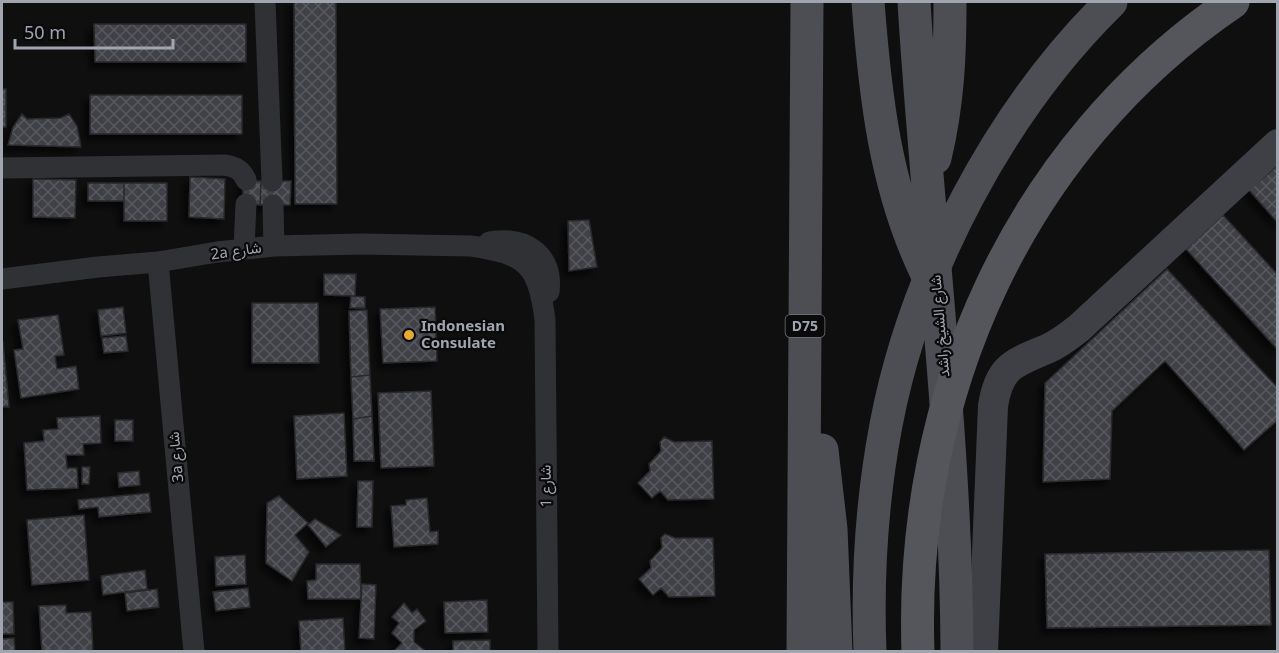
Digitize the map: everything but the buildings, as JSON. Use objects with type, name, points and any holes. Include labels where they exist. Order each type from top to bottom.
[{"type":"highway","points":[[918,651],[920,550],[931,468],[953,380],[990,287],[1042,194],[1093,128],[1156,62],[1233,2]]},
{"type":"main road","name":"D75","points":[[803,651],[807,2]]},
{"type":"main road","points":[[868,2],[879,115],[892,178],[912,239],[939,298]]},
{"type":"main road","name":"شارع الشيخ راشد","points":[[914,2],[927,186],[939,298],[954,522],[957,651]]},
{"type":"main road","points":[[927,186],[946,102],[950,59],[950,2]]},
{"type":"main road","points":[[870,651],[870,580],[878,474],[886,424],[898,374],[924,296],[946,242],[990,159],[1042,81],[1111,2]]},
{"type":"main road","points":[[983,651],[993,406],[1002,377],[1016,362],[1058,344],[1079,328],[1278,144]]},
{"type":"main road","points":[[805,350],[817,409],[826,479],[831,529],[836,651]]},
{"type":"street","points":[[265,2],[272,181]]},
{"type":"street","points":[[2,168],[224,165],[237,168],[246,180]]},
{"type":"street","points":[[244,248],[246,204]]},
{"type":"street","points":[[273,205],[274,246]]},
{"type":"street","name":"2a شارع","points":[[2,279],[158,262],[244,248],[274,246],[362,244],[471,246],[506,240],[529,246],[532,259]]},
{"type":"street","name":"شارع 1","points":[[532,259],[545,320],[548,651]]},
{"type":"street","name":"3a شارع","points":[[158,262],[194,651]]},
{"type":"place","name":"Indonesian Consulate","points":[[409,335]]}]
